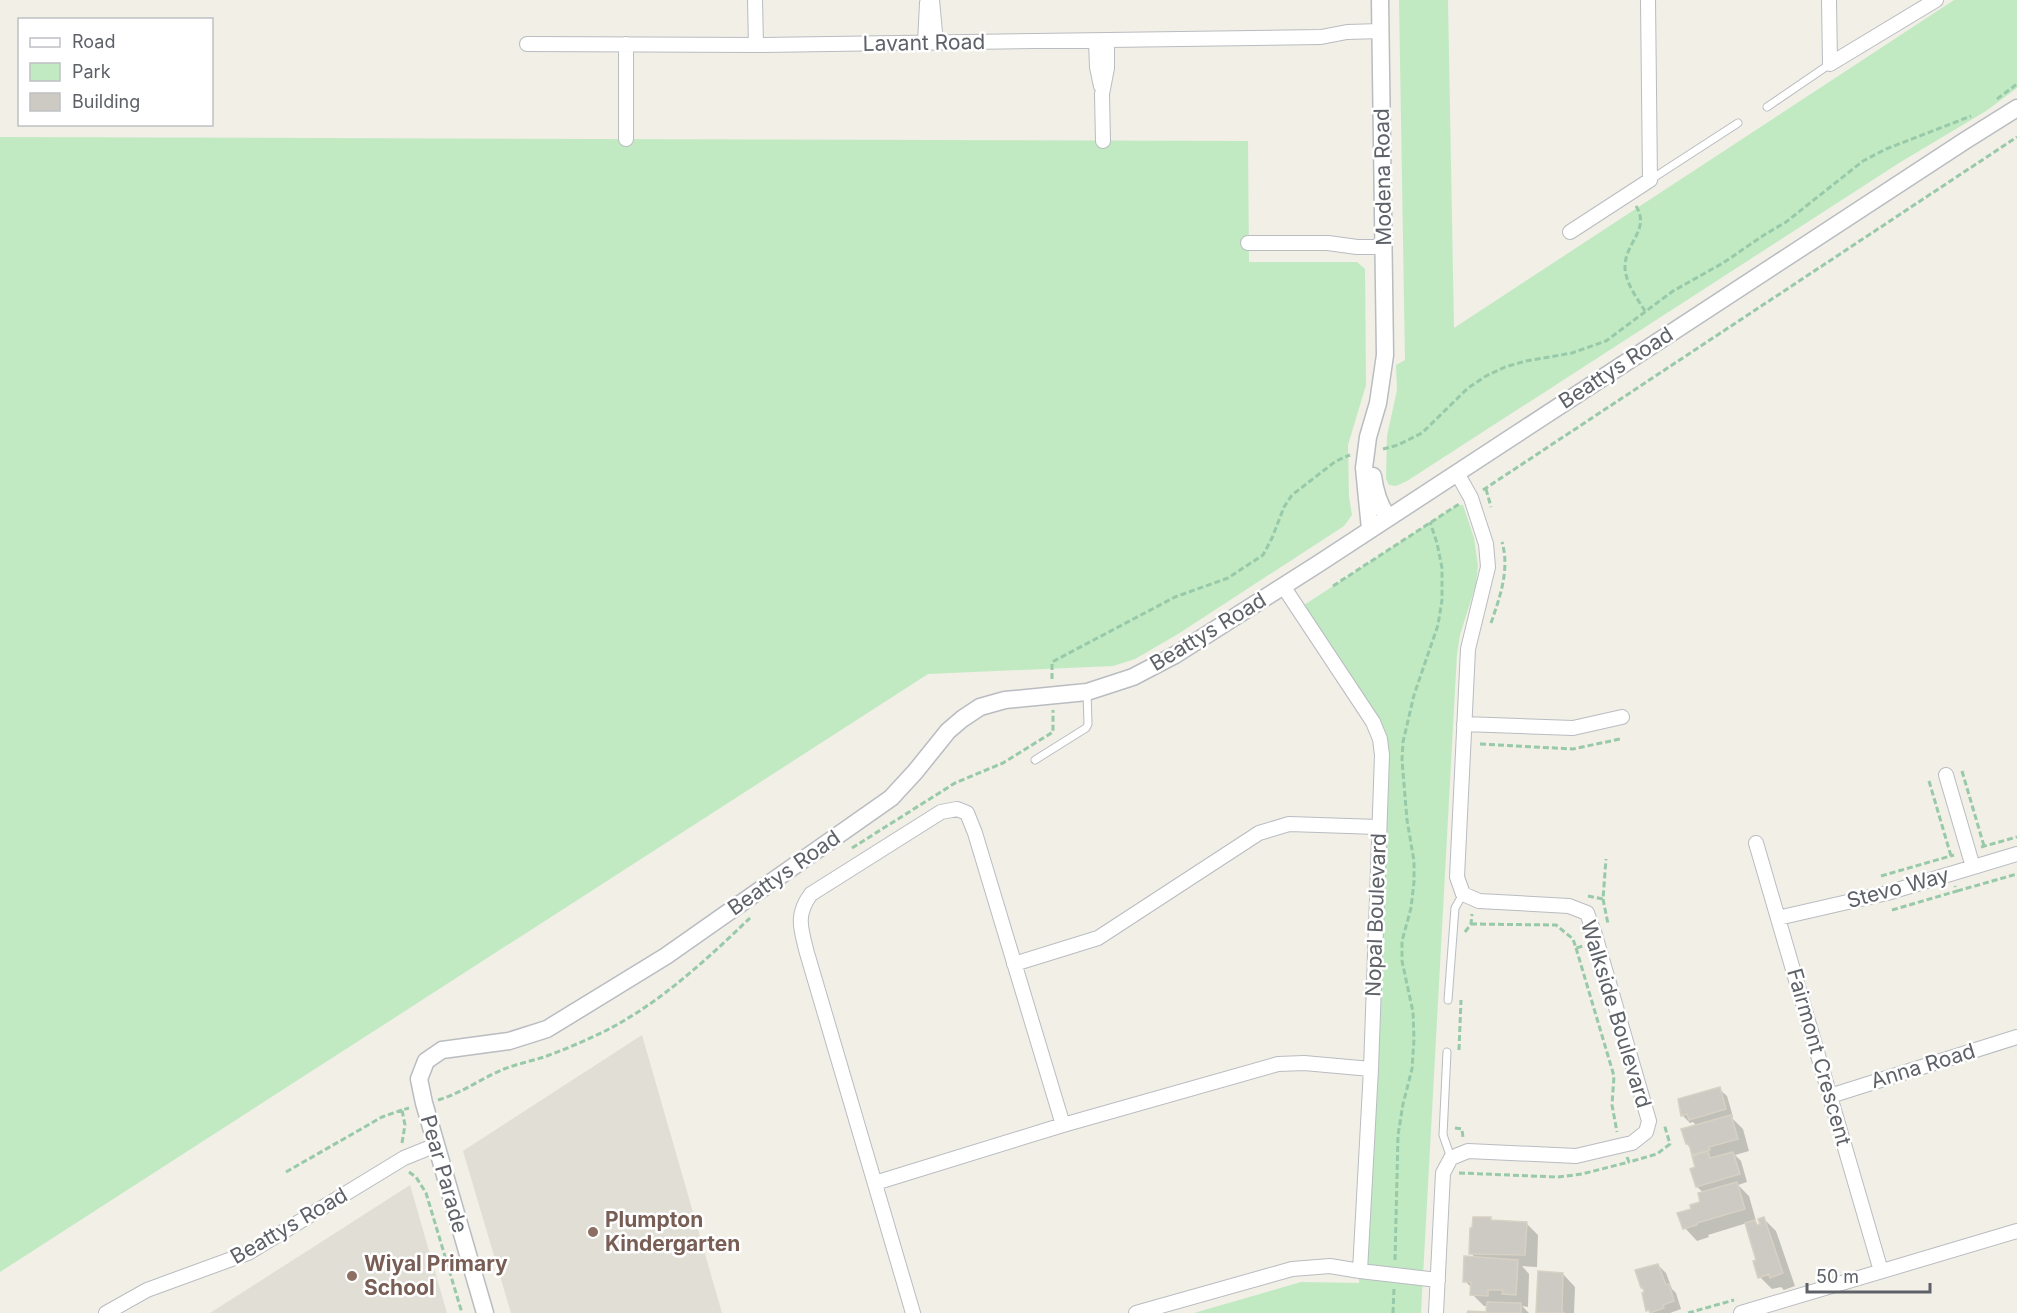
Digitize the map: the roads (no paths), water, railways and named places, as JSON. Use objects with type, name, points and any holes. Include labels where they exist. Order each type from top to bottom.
[{"type":"street","points":[[755,0],[756,45]]},
{"type":"street","points":[[927,0],[931,43]]},
{"type":"street","points":[[931,43],[933,0]]},
{"type":"street","name":"Modena Road","points":[[1380,0],[1385,355],[1378,403],[1368,437],[1374,485],[1388,518]]},
{"type":"street","points":[[1570,232],[1650,180],[1648,0]]},
{"type":"street","points":[[1829,0],[1830,64]]},
{"type":"street","points":[[1830,64],[1936,0]]},
{"type":"street","name":"Lavant Road","points":[[528,44],[756,45],[1321,37],[1347,41],[1381,36]]},
{"type":"street","points":[[1101,41],[1107,68],[1102,94],[1103,141]]},
{"type":"street","points":[[626,44],[626,140]]},
{"type":"street","name":"Beattys Road","points":[[424,1103],[419,1079],[426,1061],[442,1050],[509,1041],[547,1029],[666,956],[891,798],[948,731],[962,718],[980,707],[1005,700],[1087,692],[1133,677],[1174,655],[1388,518],[2015,108]]},
{"type":"street","points":[[1248,243],[1328,243],[1356,247],[1384,242]]},
{"type":"street","name":"Modena Road","points":[[1370,451],[1365,483],[1370,529]]},
{"type":"street","points":[[1457,472],[1471,498],[1486,544],[1488,567],[1468,649],[1457,877],[1467,896]]},
{"type":"street","name":"Nopal Boulevard","points":[[1283,586],[1373,722],[1380,738],[1382,755],[1371,1069],[1360,1271]]},
{"type":"street","points":[[1464,724],[1573,728],[1622,717]]},
{"type":"street","points":[[1946,775],[1972,867]]},
{"type":"street","points":[[913,1313],[800,925],[802,906],[811,894],[941,812],[957,809],[967,813],[1063,1125]]},
{"type":"street","points":[[1014,964],[1098,938],[1259,833],[1289,824],[1378,827]]},
{"type":"street","name":"Fairmont Crescent","points":[[1756,843],[1881,1271]]},
{"type":"street","name":"Stevo Way","points":[[1778,918],[1887,893],[2017,854]]},
{"type":"street","name":"Walkside Boulevard","points":[[1451,1158],[1468,1151],[1576,1156],[1632,1143],[1646,1132],[1649,1121],[1587,913],[1569,906],[1479,901],[1467,896]]},
{"type":"street","name":"Anna Road","points":[[1830,1096],[2017,1037]]},
{"type":"street","points":[[875,1183],[1063,1125],[1278,1064],[1304,1063],[1371,1069]]},
{"type":"street","name":"Pear Parade","points":[[424,1103],[484,1313]]},
{"type":"street","name":"Beattys Road","points":[[106,1313],[156,1286],[248,1253],[404,1158],[436,1145]]},
{"type":"street","points":[[1436,1313],[1443,1173],[1451,1158]]},
{"type":"street","points":[[1741,1313],[2017,1231]]},
{"type":"street","points":[[1138,1313],[1292,1269],[1330,1266],[1438,1280]]},
{"type":"lane","points":[[1767,107],[1830,64]]},
{"type":"lane","points":[[1650,180],[1738,123]]},
{"type":"lane","points":[[1035,760],[1086,728],[1088,724],[1087,692]]},
{"type":"lane","points":[[1448,1000],[1455,908],[1467,896]]},
{"type":"lane","points":[[1447,1052],[1443,1135],[1451,1158]]},
{"type":"place","name":"Plumpton Kindergarten","points":[[593,1232]]},
{"type":"place","name":"Wiyal Primary School","points":[[352,1276]]}]
